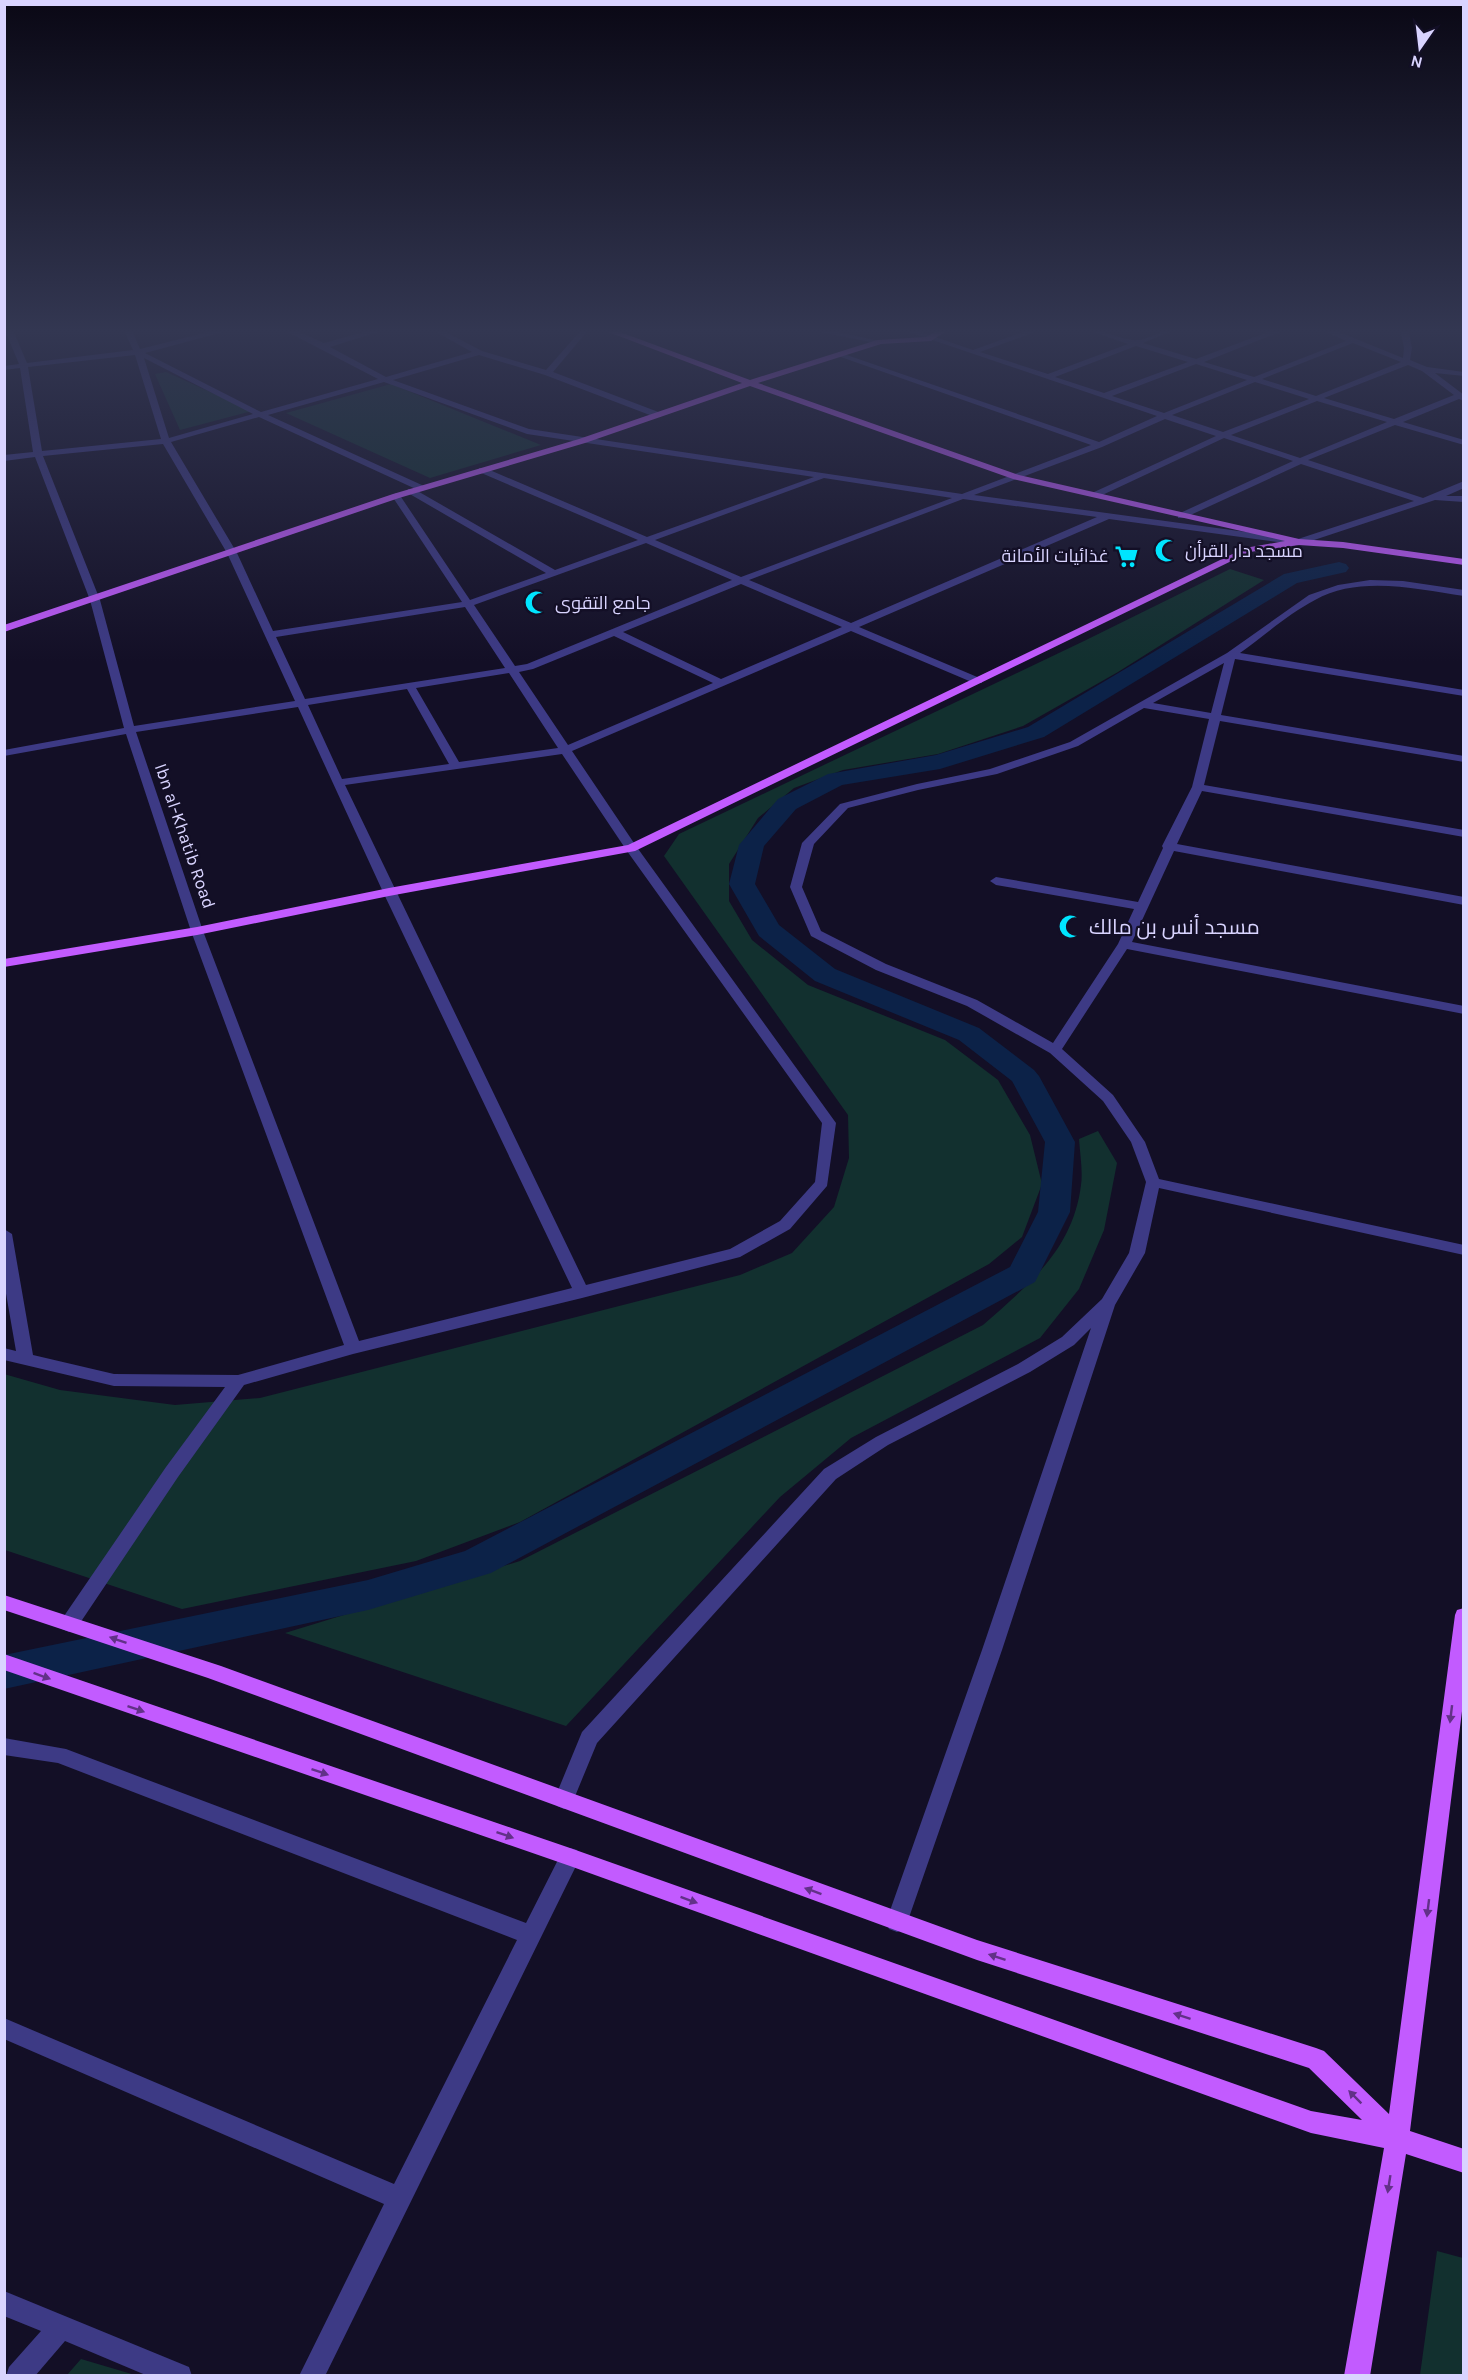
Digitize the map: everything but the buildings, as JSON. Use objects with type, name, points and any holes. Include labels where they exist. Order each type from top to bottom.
[{"type":"main road","points":[[4,629],[396,496],[588,439]]},
{"type":"main road","points":[[909,439],[1016,477],[1180,516],[1299,542],[1343,545],[1464,562]]},
{"type":"main road","points":[[4,963],[197,931],[389,892],[631,848],[1248,550],[1299,542]]},
{"type":"main road","points":[[4,1602],[214,1672],[977,1950],[1316,2059],[1396,2139]]},
{"type":"main road","points":[[1357,2376],[1396,2139],[1464,1615]]},
{"type":"main road","points":[[4,1662],[570,1857],[1311,2122],[1396,2139],[1464,2161]]},
{"type":"street","name":"Ibn al-Khatib Road","points":[[35,439],[38,455],[95,600],[130,730],[197,931],[353,1348]]},
{"type":"street","points":[[4,459],[173,439]]},
{"type":"street","points":[[309,439],[416,490],[554,573]]},
{"type":"street","points":[[571,439],[824,477],[1299,542],[1433,498],[1464,484]]},
{"type":"street","points":[[1083,439],[1100,445]]},
{"type":"street","points":[[4,753],[130,730],[529,666],[741,580],[966,497],[1113,439]]},
{"type":"street","points":[[1095,495],[1215,439]]},
{"type":"street","points":[[1237,439],[1422,501]]},
{"type":"street","points":[[1180,516],[1352,439]]},
{"type":"street","points":[[166,441],[232,553],[389,892],[582,1293]]},
{"type":"street","points":[[482,471],[978,681]]},
{"type":"street","points":[[268,635],[468,604],[824,477]]},
{"type":"street","points":[[4,1354],[114,1380],[238,1381],[353,1348],[582,1293],[735,1253],[785,1225],[822,1184],[829,1123],[631,848],[396,496]]},
{"type":"street","points":[[1433,498],[1464,499]]},
{"type":"street","points":[[339,783],[565,750],[1108,516]]},
{"type":"street","points":[[897,1922],[992,1650],[1108,1303],[1137,1253],[1153,1182],[1138,1142],[1108,1098],[1055,1050],[972,1003],[881,967],[816,933],[796,887],[808,843],[844,806],[917,787],[993,772],[1074,744],[1231,655],[1312,597],[1338,588],[1370,583],[1403,584],[1464,592]]},
{"type":"street","points":[[615,632],[722,683]]},
{"type":"street","points":[[1231,655],[1464,693]]},
{"type":"street","points":[[1055,1050],[1124,944],[1168,846],[1198,787],[1231,655]]},
{"type":"street","points":[[410,686],[456,766]]},
{"type":"street","points":[[1143,705],[1464,759]]},
{"type":"street","points":[[1198,787],[1464,834]]},
{"type":"street","points":[[1168,846],[1464,901]]},
{"type":"street","points":[[996,881],[1141,906]]},
{"type":"street","points":[[1124,944],[1464,1010]]},
{"type":"street","points":[[1153,1182],[1464,1250]]},
{"type":"street","points":[[4,1234],[26,1360]]},
{"type":"street","points":[[564,1800],[589,1738],[830,1474],[882,1441],[1024,1368],[1068,1341],[1108,1303]]},
{"type":"street","points":[[70,1624],[172,1472],[238,1381]]},
{"type":"street","points":[[4,1746],[59,1755],[530,1935]]},
{"type":"street","points":[[311,2376],[570,1857]]},
{"type":"street","points":[[4,2028],[398,2198]]},
{"type":"street","points":[[4,2302],[180,2376]]},
{"type":"street","points":[[18,2376],[62,2326]]},
{"type":"green space","points":[[344,439],[526,439],[541,445],[430,478]]},
{"type":"green space","points":[[1230,569],[1264,580],[1118,672],[1023,726],[938,754],[843,770],[794,788],[758,818],[729,864],[729,901],[752,940],[808,985],[945,1040],[998,1080],[1030,1135],[1042,1184],[1022,1237],[989,1264],[520,1522],[416,1561],[182,1609],[5,1550],[4,1374],[60,1390],[175,1405],[260,1398],[740,1275],[792,1253],[834,1207],[849,1158],[848,1115],[664,856],[679,834]]},
{"type":"green space","points":[[1098,1131],[1117,1163],[1104,1230],[1079,1289],[1040,1338],[851,1438],[780,1497],[566,1726],[285,1633],[520,1561],[983,1325],[1032,1280],[1046,1264],[1069,1229],[1081,1185],[1079,1139]]},
{"type":"green space","points":[[1437,2251],[1463,2258],[1463,2375],[1420,2375]]},
{"type":"green space","points":[[81,2359],[135,2375],[67,2375]]},
{"type":"waterway","points":[[4,1672],[368,1595],[477,1562],[1023,1274],[1054,1212],[1060,1142],[1024,1076],[969,1034],[825,975],[768,930],[742,884],[752,845],[787,804],[836,779],[940,762],[1036,732],[1291,578],[1339,568]]},
{"type":"place","name":"مسجد دار القرأن","points":[[1167,551]]},
{"type":"place","name":"غذائيات الأمانة","points":[[1127,556]]},
{"type":"place","name":"جامع التقوى","points":[[537,603]]},
{"type":"place","name":"مسجد أنس بن مالك","points":[[1071,927]]}]
